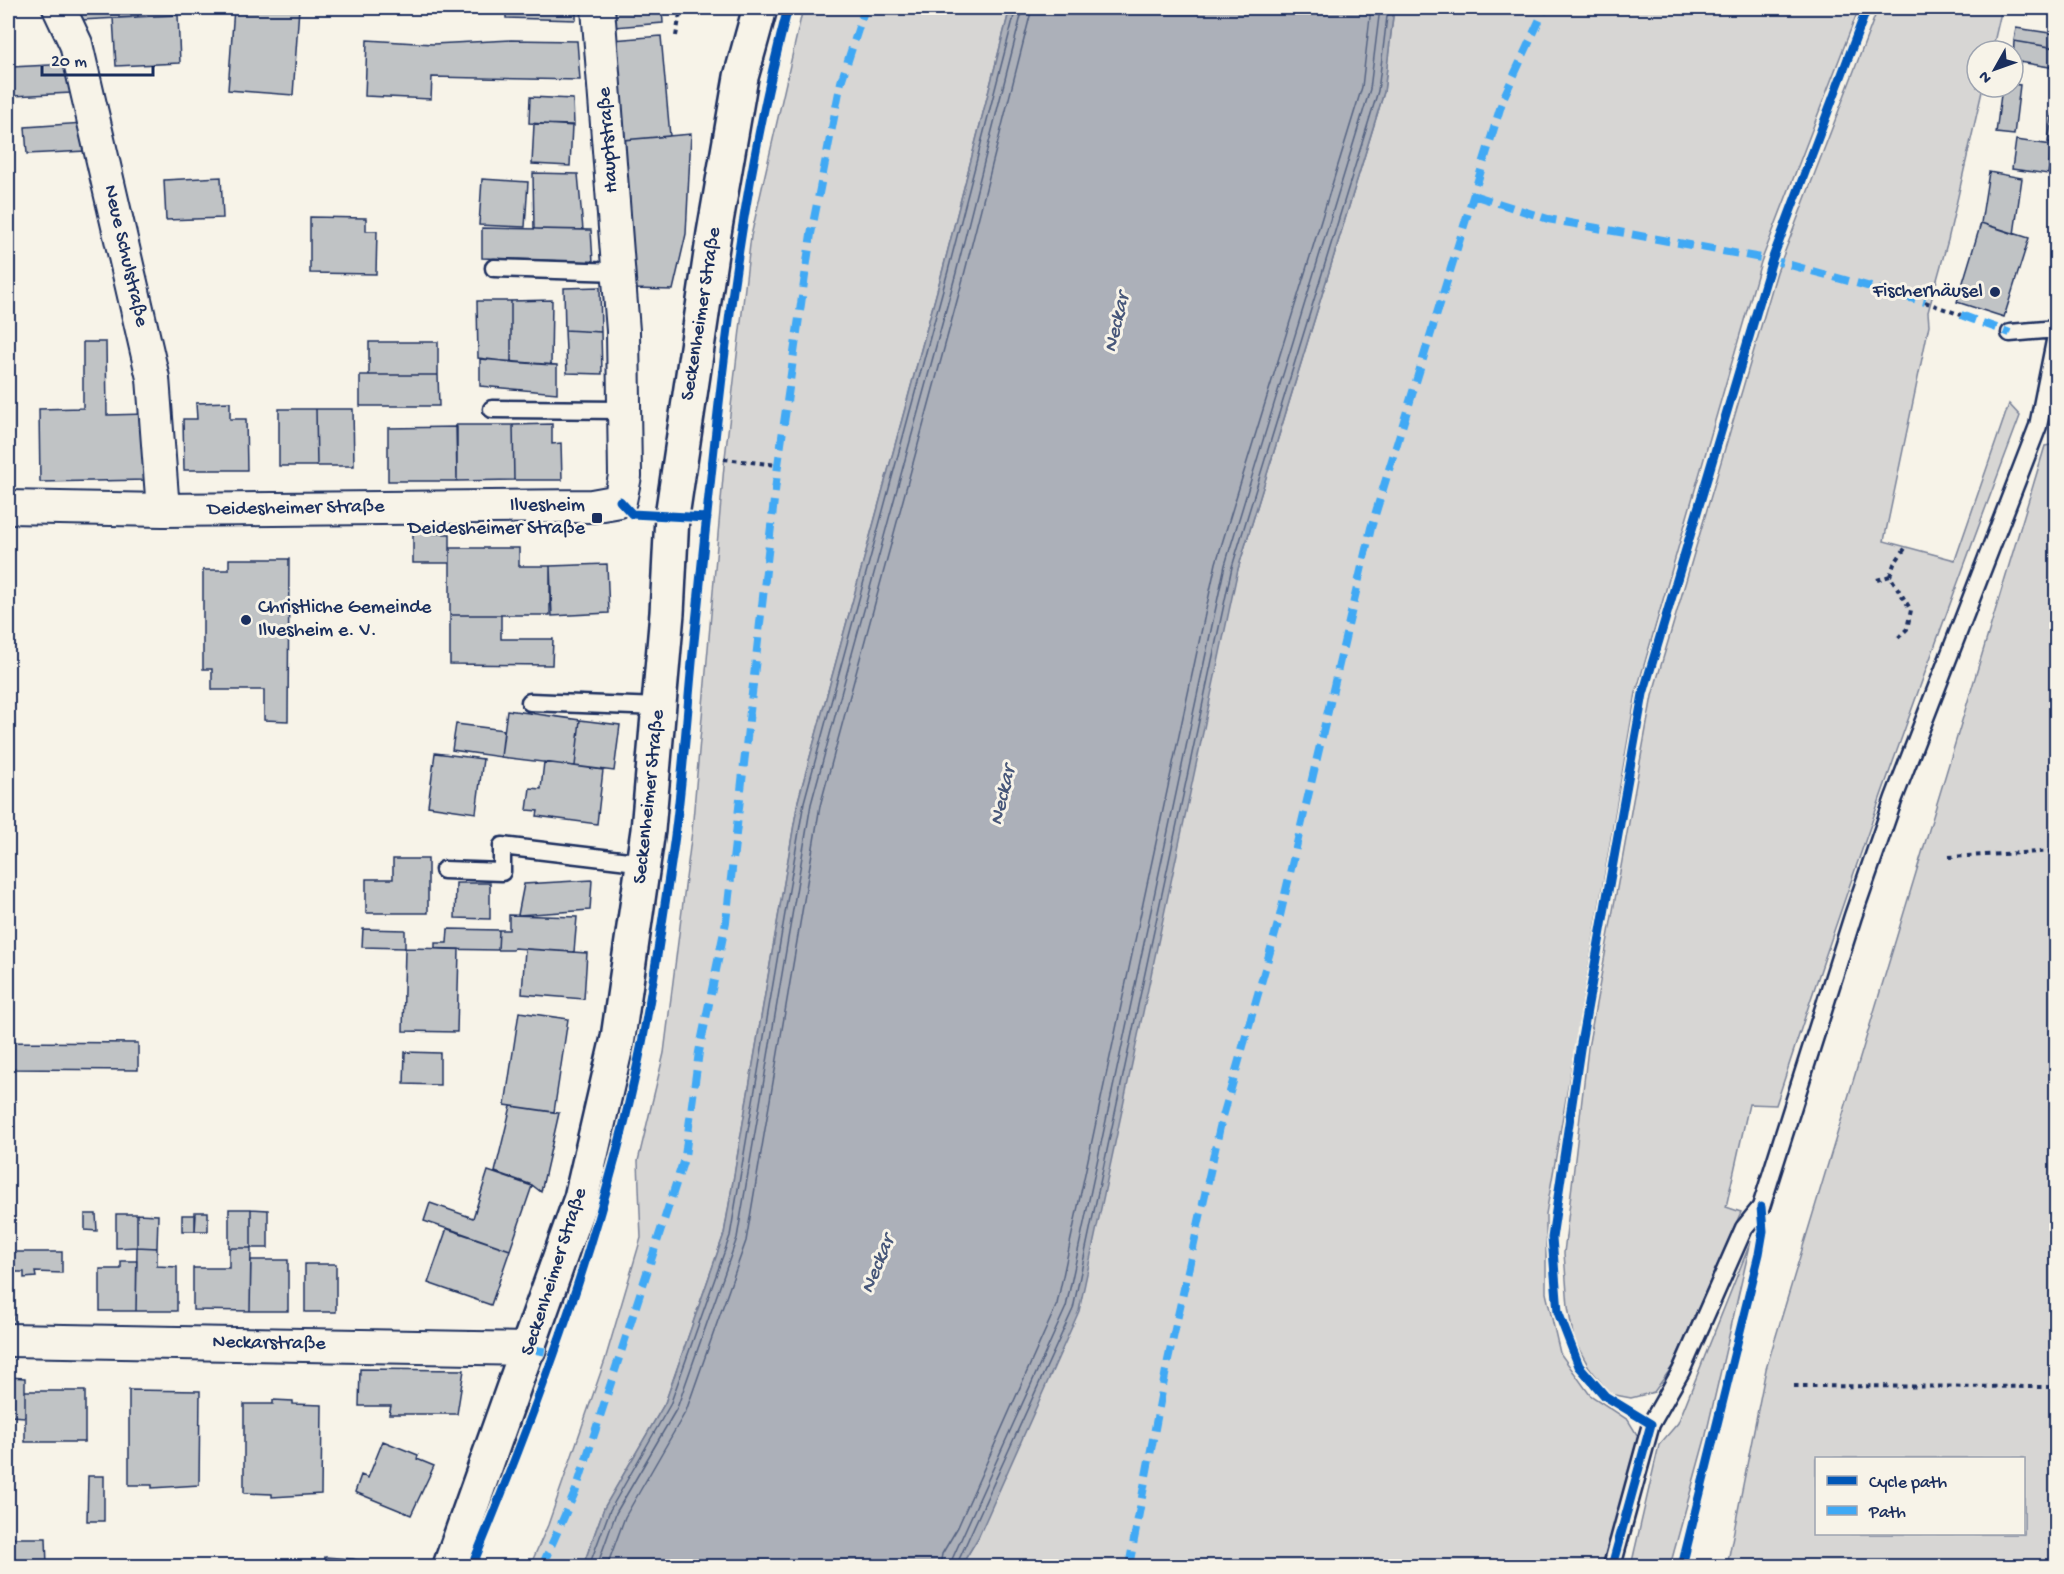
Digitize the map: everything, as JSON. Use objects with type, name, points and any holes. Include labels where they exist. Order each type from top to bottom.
[{"type":"main road","name":"Seckenheimer Straße","points":[[450,1566],[530,1349],[581,1198],[618,1038],[645,863],[675,493],[714,233],[741,77],[760,8]]},
{"type":"street","name":"Neue Schulstraße","points":[[59,8],[76,44],[153,378],[164,510]]},
{"type":"street","name":"Hauptstraße","points":[[598,8],[619,272],[629,356],[623,410],[625,476],[620,501]]},
{"type":"street","name":"Deidesheimer Straße","points":[[8,507],[164,510],[592,506],[620,501]]},
{"type":"street","name":"Neckarstraße","points":[[8,1340],[530,1349]]},
{"type":"lane","points":[[494,268],[619,272]]},
{"type":"lane","points":[[2010,333],[2056,329]]},
{"type":"lane","points":[[1612,1566],[1651,1424],[1681,1371],[1744,1228],[1761,1207],[1853,916],[1894,798],[2038,426],[2056,336]]},
{"type":"lane","points":[[492,409],[623,410]]},
{"type":"lane","points":[[530,702],[659,707]]},
{"type":"lane","points":[[444,870],[502,872],[502,846],[645,863]]},
{"type":"path","points":[[676,36],[681,8]]},
{"type":"path","points":[[1925,302],[1961,315]]},
{"type":"path","points":[[717,458],[778,465]]},
{"type":"path","points":[[1890,576],[1894,564],[1906,547]]},
{"type":"path","points":[[1877,580],[1890,576]]},
{"type":"path","points":[[1890,576],[1911,610],[1907,629],[1895,641]]},
{"type":"path","points":[[1949,857],[2056,851]]},
{"type":"path","points":[[1794,1386],[2056,1387]]},
{"type":"shaded area","points":[[803,8],[1010,8],[943,269],[798,801],[724,1234],[665,1403],[604,1508],[583,1566],[530,1566],[548,1525],[605,1360],[641,1238],[638,1161],[664,1053],[692,831],[724,466],[751,236]]},
{"type":"shaded area","points":[[1394,8],[1859,8],[1761,262],[1636,693],[1546,1214],[1546,1293],[1560,1353],[1590,1395],[1628,1420],[1639,1438],[1605,1566],[961,1566],[978,1538],[1238,569],[1384,92]]},
{"type":"shaded area","points":[[1878,8],[2002,8],[1995,39],[1965,39],[1965,99],[1980,99],[1948,240],[1928,312],[1929,325],[1884,541],[1955,560],[2009,404],[2020,416],[1894,759],[1776,1105],[1749,1104],[1726,1207],[1741,1212],[1672,1367],[1654,1392],[1631,1398],[1610,1394],[1589,1367],[1574,1340],[1568,1307],[1564,1253],[1588,1048],[1652,696],[1777,272]]},
{"type":"shaded area","points":[[2056,444],[2056,1566],[1727,1566],[1766,1369],[2045,446]]},
{"type":"shaded area","points":[[1751,1241],[1705,1439],[1670,1566],[1631,1566],[1659,1445],[1678,1423]]},
{"type":"water","name":"Neckar","points":[[1010,8],[1394,8],[1384,92],[1238,569],[1079,1311],[978,1538],[961,1566],[583,1566],[604,1508],[665,1403],[724,1234],[798,801],[943,269]]},
{"type":"building","points":[[80,8],[138,8],[138,17],[81,20]]},
{"type":"building","points":[[234,8],[299,8],[293,95],[228,90]]},
{"type":"building","points":[[506,8],[576,8],[576,20],[506,18]]},
{"type":"building","points":[[612,8],[662,8],[663,23],[614,27]]},
{"type":"building","points":[[178,15],[180,63],[116,66],[113,18]]},
{"type":"building","points":[[2016,28],[2056,34],[2056,48],[2025,43],[2025,39],[2014,39]]},
{"type":"building","points":[[661,36],[670,136],[623,140],[613,40]]},
{"type":"building","points":[[367,40],[433,44],[511,40],[577,41],[580,80],[432,77],[431,99],[365,96]]},
{"type":"building","points":[[2025,43],[2056,48],[2056,68],[2025,63]]},
{"type":"building","points":[[70,64],[71,93],[13,96],[11,67]]},
{"type":"building","points":[[8,67],[11,67],[11,120],[8,120]]},
{"type":"building","points":[[2056,91],[2056,143],[2048,142]]},
{"type":"building","points":[[530,97],[573,99],[574,126],[529,123]]},
{"type":"building","points":[[2000,99],[2018,99],[2014,135],[1996,133]]},
{"type":"building","points":[[84,123],[86,151],[27,154],[25,127]]},
{"type":"building","points":[[534,124],[572,125],[570,166],[532,164]]},
{"type":"building","points":[[691,134],[686,234],[673,290],[633,289],[623,140]]},
{"type":"building","points":[[2016,140],[2052,145],[2048,174],[2012,169]]},
{"type":"building","points":[[1989,172],[2022,178],[2014,234],[1981,223]]},
{"type":"building","points":[[533,173],[578,174],[583,230],[534,229]]},
{"type":"building","points":[[221,177],[223,218],[166,220],[164,180]]},
{"type":"building","points":[[482,179],[528,182],[525,227],[479,225]]},
{"type":"building","points":[[310,217],[366,218],[366,231],[377,231],[376,274],[310,273]]},
{"type":"building","points":[[1981,223],[2029,238],[2004,317],[1957,302]]},
{"type":"building","points":[[482,228],[591,230],[593,262],[482,258]]},
{"type":"building","points":[[600,287],[601,332],[565,330],[564,288]]},
{"type":"building","points":[[552,300],[551,365],[511,362],[511,301]]},
{"type":"building","points":[[477,301],[511,301],[511,362],[478,358]]},
{"type":"building","points":[[565,330],[601,332],[602,374],[567,373]]},
{"type":"building","points":[[83,342],[106,342],[107,415],[146,414],[147,480],[40,482],[39,409],[83,408]]},
{"type":"building","points":[[369,342],[438,342],[438,375],[369,375]]},
{"type":"building","points":[[8,344],[11,344],[12,411],[8,411]]},
{"type":"building","points":[[480,359],[557,365],[557,393],[480,386]]},
{"type":"building","points":[[360,375],[438,375],[439,406],[360,406]]},
{"type":"building","points":[[230,402],[230,419],[246,419],[247,470],[184,470],[183,419],[197,419],[196,403]]},
{"type":"building","points":[[279,409],[316,409],[317,466],[279,466]]},
{"type":"building","points":[[316,409],[353,409],[354,466],[317,466]]},
{"type":"building","points":[[8,411],[12,411],[12,482],[8,482]]},
{"type":"building","points":[[552,424],[552,444],[561,443],[562,480],[514,480],[513,425]]},
{"type":"building","points":[[456,425],[513,425],[514,480],[457,481]]},
{"type":"building","points":[[457,427],[457,481],[388,481],[388,428]]},
{"type":"building","points":[[413,533],[450,534],[450,563],[413,563]]},
{"type":"building","points":[[450,548],[519,548],[519,566],[550,566],[550,615],[450,615]]},
{"type":"building","name":"Christliche Gemeinde Ilvesheim e. V.","points":[[229,559],[289,559],[288,721],[264,720],[264,690],[212,690],[212,669],[203,669],[203,570],[229,570]]},
{"type":"building","points":[[607,564],[609,613],[552,616],[550,566]]},
{"type":"building","points":[[450,615],[501,615],[501,639],[553,639],[552,665],[450,664]]},
{"type":"building","points":[[507,710],[580,720],[575,766],[501,757]]},
{"type":"building","points":[[580,720],[620,725],[614,771],[575,766]]},
{"type":"building","points":[[456,724],[504,730],[501,757],[452,750]]},
{"type":"building","points":[[435,753],[483,759],[476,813],[428,806]]},
{"type":"building","points":[[544,762],[603,770],[597,824],[537,816],[538,811],[527,810],[530,788],[541,789]]},
{"type":"building","points":[[393,859],[428,859],[428,913],[366,913],[366,879],[393,879]]},
{"type":"building","points":[[592,880],[590,910],[518,915],[524,884]]},
{"type":"building","points":[[456,883],[490,883],[490,919],[455,918]]},
{"type":"building","points":[[509,915],[577,917],[574,952],[514,948],[513,950],[498,950],[499,930],[509,930]]},
{"type":"building","points":[[363,929],[405,930],[405,948],[362,947]]},
{"type":"building","points":[[448,929],[499,930],[498,950],[435,949],[435,943],[447,943]]},
{"type":"building","points":[[405,948],[459,949],[457,1032],[403,1031]]},
{"type":"building","points":[[525,949],[587,953],[584,999],[522,994]]},
{"type":"building","points":[[8,983],[10,983],[10,1042],[8,1042]]},
{"type":"building","points":[[519,1012],[568,1019],[554,1112],[505,1105]]},
{"type":"building","points":[[8,1042],[13,1042],[12,1083],[8,1083]]},
{"type":"building","points":[[13,1042],[138,1043],[138,1070],[12,1069]]},
{"type":"building","points":[[405,1052],[440,1053],[440,1085],[404,1084]]},
{"type":"building","points":[[511,1106],[559,1113],[541,1192],[532,1185],[495,1172]]},
{"type":"building","points":[[488,1171],[532,1186],[510,1250],[424,1221],[430,1203],[473,1218]]},
{"type":"building","points":[[229,1209],[251,1209],[251,1248],[229,1248]]},
{"type":"building","points":[[251,1209],[268,1210],[268,1248],[251,1248]]},
{"type":"building","points":[[195,1212],[208,1212],[208,1231],[195,1231]]},
{"type":"building","points":[[85,1214],[96,1214],[97,1231],[85,1230]]},
{"type":"building","points":[[116,1214],[137,1214],[137,1247],[116,1248]]},
{"type":"building","points":[[137,1214],[158,1215],[157,1248],[137,1247]]},
{"type":"building","points":[[182,1215],[196,1215],[195,1231],[182,1231]]},
{"type":"building","points":[[447,1228],[510,1250],[491,1305],[428,1283]]},
{"type":"building","points":[[137,1247],[157,1248],[157,1266],[177,1267],[177,1311],[136,1311]]},
{"type":"building","points":[[229,1248],[251,1248],[250,1311],[193,1310],[193,1268],[229,1268]]},
{"type":"building","points":[[8,1252],[62,1252],[62,1273],[35,1272],[36,1277],[24,1278],[24,1272],[8,1272]]},
{"type":"building","points":[[251,1260],[288,1260],[288,1311],[250,1311]]},
{"type":"building","points":[[121,1261],[137,1261],[136,1311],[100,1311],[100,1269],[121,1269]]},
{"type":"building","points":[[305,1264],[336,1264],[336,1312],[305,1312]]},
{"type":"building","points":[[8,1288],[13,1288],[13,1319],[8,1319]]},
{"type":"building","points":[[360,1369],[464,1370],[457,1414],[389,1414],[391,1406],[359,1406]]},
{"type":"building","points":[[8,1377],[25,1378],[25,1417],[11,1416],[10,1454],[8,1454]]},
{"type":"building","points":[[129,1390],[200,1391],[199,1485],[152,1488],[152,1485],[129,1485]]},
{"type":"building","points":[[25,1391],[85,1391],[85,1442],[25,1442]]},
{"type":"building","points":[[273,1400],[293,1401],[293,1404],[322,1405],[321,1494],[272,1497],[272,1494],[244,1493],[244,1404],[273,1404]]},
{"type":"building","points":[[383,1441],[418,1455],[417,1459],[434,1466],[411,1515],[355,1492],[361,1475],[368,1478]]},
{"type":"building","points":[[88,1476],[104,1476],[104,1521],[87,1521]]},
{"type":"building","points":[[8,1538],[46,1538],[47,1566],[8,1566]]},
{"type":"building","points":[[325,1557],[353,1559],[378,1566],[323,1566]]},
{"type":"marked path","points":[[542,1566],[576,1490],[685,1156],[699,1052],[726,922],[778,465],[811,234],[841,82],[865,8]]},
{"type":"marked path","points":[[1129,1566],[1167,1365],[1220,1127],[1279,920],[1371,528],[1503,99],[1545,8]]},
{"type":"marked path","points":[[1476,196],[1548,219],[1772,260],[1925,302]]},
{"type":"marked path","points":[[1961,315],[2010,333]]},
{"type":"marked path","points":[[530,1349],[554,1353]]},
{"type":"cycle path","points":[[472,1566],[522,1440],[569,1311],[609,1181],[641,1048],[676,824],[710,482],[740,243],[753,164],[788,8]]},
{"type":"cycle path","points":[[1612,1566],[1651,1424],[1605,1396],[1579,1366],[1558,1312],[1552,1238],[1580,1049],[1643,694],[1772,260],[1867,8]]},
{"type":"cycle path","points":[[620,501],[632,514],[707,518]]},
{"type":"cycle path","points":[[1682,1566],[1759,1254],[1763,1231],[1761,1207]]},
{"type":"place","name":"Fischerhäusel","points":[[1995,292]]},
{"type":"place","name":"Ilvesheim Deidesheimer Straße","points":[[597,518]]},
{"type":"place","name":"Christliche Gemeinde Ilvesheim e. V.","points":[[246,620]]}]
